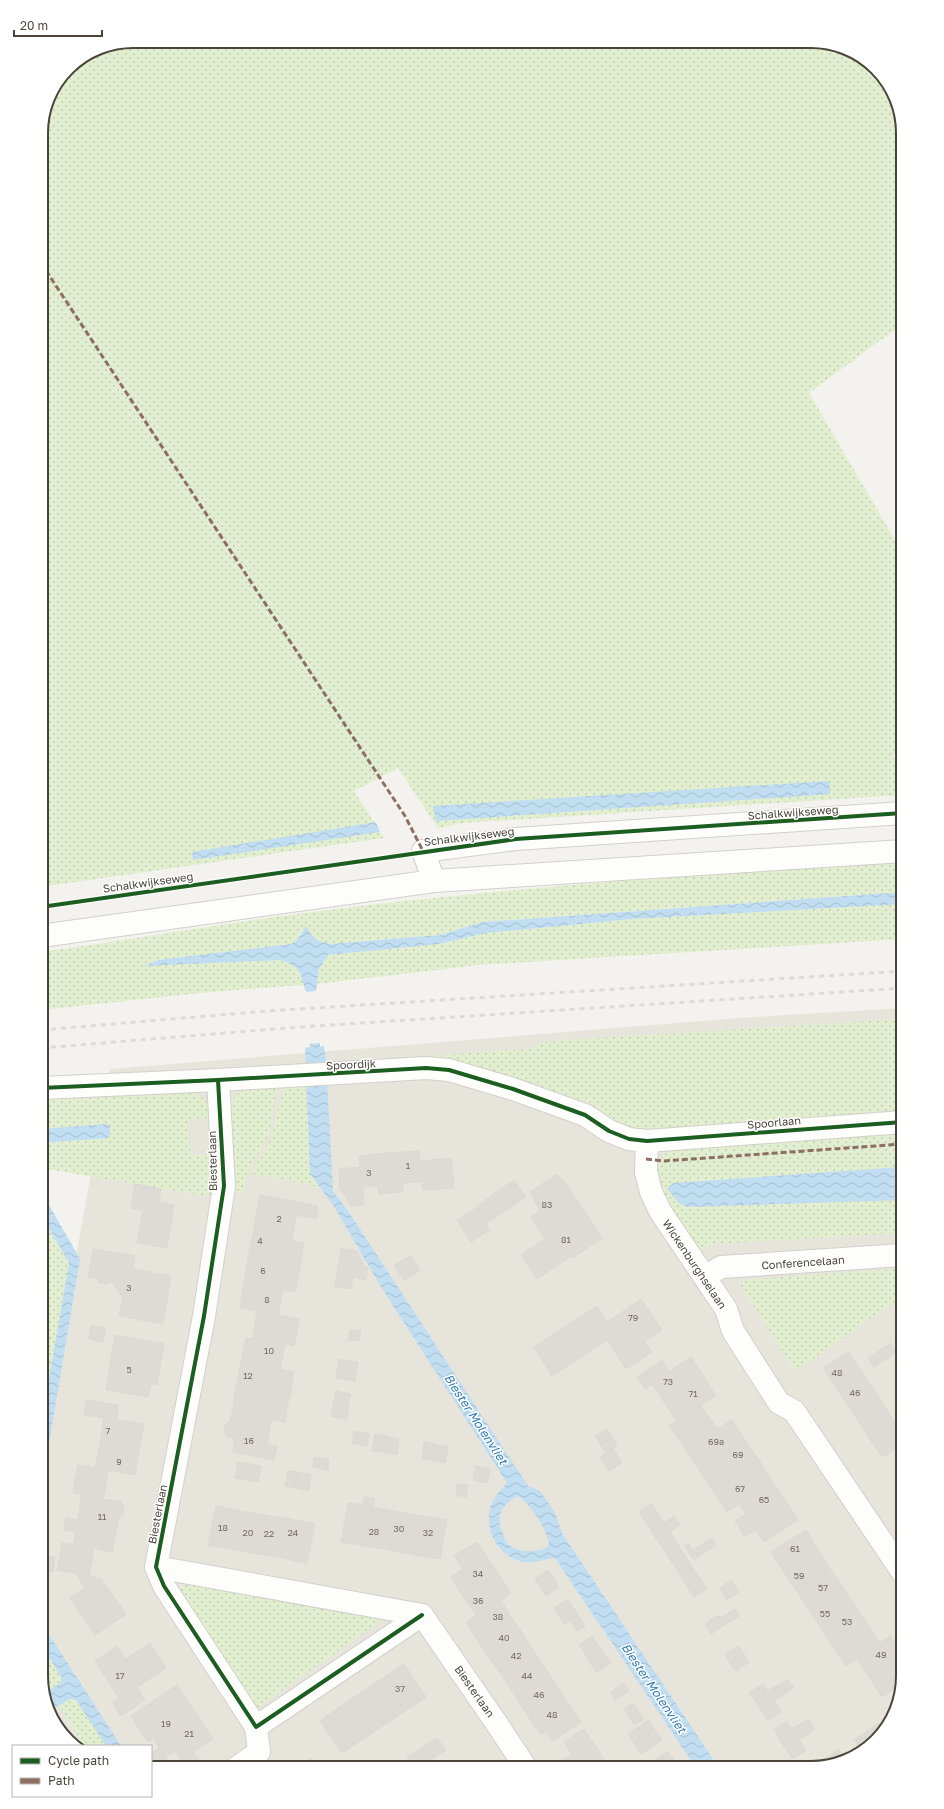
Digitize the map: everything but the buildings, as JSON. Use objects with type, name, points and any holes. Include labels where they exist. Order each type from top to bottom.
[{"type":"street","name":"Schalkwijkseweg","points":[[434,881],[423,852],[516,839],[896,813]]},
{"type":"street","points":[[48,935],[434,881],[896,851]]},
{"type":"street","name":"Spoordijk","points":[[48,1088],[337,1074],[426,1068],[449,1070],[513,1089],[585,1115],[609,1131],[629,1139],[647,1141]]},
{"type":"street","name":"Biesterlaan","points":[[156,1566],[204,1316],[224,1186],[218,1080]]},
{"type":"street","name":"Spoorlaan","points":[[647,1141],[896,1123]]},
{"type":"street","name":"Wickenburghselaan","points":[[647,1141],[646,1172],[651,1192],[660,1211],[726,1309],[733,1331],[779,1403],[794,1411],[896,1563]]},
{"type":"street","name":"Conferencelaan","points":[[705,1277],[721,1267],[896,1255]]},
{"type":"street","points":[[156,1566],[422,1615]]},
{"type":"street","points":[[156,1566],[164,1586],[256,1727],[259,1752],[246,1761]]},
{"type":"street","points":[[256,1727],[422,1615]]},
{"type":"street","name":"Biesterlaan","points":[[422,1615],[498,1724],[522,1761]]},
{"type":"shaded area","points":[[896,1008],[896,1682],[887,1714],[875,1732],[854,1750],[844,1755],[817,1761],[152,1761],[152,1745],[84,1745],[73,1736],[59,1719],[54,1709],[48,1682],[48,1411],[110,1069],[738,1018]]},
{"type":"green space","points":[[127,48],[817,48],[844,54],[854,59],[871,73],[885,90],[890,100],[896,127],[896,333],[894,330],[809,393],[896,539],[896,754],[893,756],[896,761],[896,795],[463,823],[438,828],[398,768],[354,791],[384,838],[48,886],[48,127],[54,100],[62,86],[77,69],[86,62],[100,54]]},
{"type":"green space","points":[[896,862],[896,892],[483,922],[440,935],[330,944],[320,942],[302,930],[297,940],[291,944],[158,960],[145,965],[281,960],[294,966],[300,972],[304,985],[211,992],[48,1009],[48,951],[304,913],[379,904],[528,889]]},
{"type":"green space","points":[[896,904],[896,939],[479,965],[317,984],[319,969],[328,955],[439,944],[486,933],[632,919]]},
{"type":"green space","points":[[896,1019],[896,1113],[646,1130],[630,1129],[613,1121],[589,1104],[562,1097],[516,1078],[474,1067],[428,1059],[381,1059],[528,1049],[549,1041]]},
{"type":"green space","points":[[257,1086],[277,1086],[269,1134],[247,1174],[243,1193],[232,1190],[234,1181],[234,1162],[229,1113],[232,1101],[246,1088]]},
{"type":"green space","points":[[285,1086],[306,1086],[310,1174],[319,1187],[279,1178],[251,1174],[272,1136],[279,1104]]},
{"type":"green space","points":[[185,1091],[200,1096],[207,1102],[209,1107],[209,1118],[189,1120],[187,1123],[191,1154],[212,1155],[215,1182],[212,1197],[48,1169],[48,1142],[107,1138],[110,1133],[110,1127],[107,1124],[48,1128],[48,1100]]},
{"type":"green space","points":[[896,1131],[896,1167],[673,1183],[687,1207],[896,1200],[896,1233],[713,1244],[699,1251],[671,1211],[664,1199],[660,1187],[657,1176],[658,1166],[662,1157],[669,1149]]},
{"type":"green space","points":[[48,1228],[69,1263],[48,1384]]},
{"type":"green space","points":[[896,1269],[896,1301],[795,1371],[741,1286],[743,1280]]},
{"type":"green space","points":[[193,1584],[382,1620],[256,1709],[179,1587]]},
{"type":"green space","points":[[48,1656],[62,1678],[60,1683],[49,1690]]},
{"type":"green space","points":[[70,1699],[76,1699],[105,1745],[84,1745],[59,1706]]},
{"type":"water","points":[[829,781],[830,794],[436,821],[433,806]]},
{"type":"water","points":[[376,822],[380,832],[193,860],[192,852]]},
{"type":"water","points":[[896,892],[896,904],[632,919],[486,933],[439,944],[328,955],[319,969],[316,991],[306,992],[303,980],[297,968],[281,960],[144,966],[158,960],[291,944],[297,940],[306,926],[315,938],[330,944],[440,935],[483,922]]},
{"type":"water","name":"Biester Molenvliet","points":[[320,1043],[320,1047],[324,1046],[333,1191],[350,1214],[528,1486],[540,1491],[555,1513],[563,1535],[714,1761],[691,1761],[555,1558],[532,1562],[517,1560],[503,1552],[494,1539],[489,1523],[490,1510],[495,1498],[507,1483],[381,1287],[335,1208],[310,1174],[305,1048],[310,1047],[310,1044]],"holes":[[[518,1496],[542,1524],[549,1544],[545,1549],[533,1551],[522,1551],[510,1546],[505,1539],[500,1522],[501,1512],[504,1507],[512,1499]]]},
{"type":"water","points":[[107,1124],[110,1127],[110,1134],[108,1138],[48,1142],[48,1128]]},
{"type":"water","points":[[896,1167],[896,1200],[687,1207],[679,1203],[667,1189],[673,1183]]},
{"type":"water","points":[[48,1203],[80,1259],[48,1449],[48,1384],[69,1263],[48,1227]]},
{"type":"water","points":[[48,1633],[120,1745],[105,1745],[76,1700],[70,1699],[54,1709],[49,1690],[60,1683],[62,1678],[48,1656]]},
{"type":"railway","points":[[48,1029],[267,1011],[896,971]]},
{"type":"railway","points":[[48,1047],[300,1027],[896,988]]},
{"type":"marked path","points":[[48,274],[405,816],[423,851]]},
{"type":"marked path","points":[[646,1159],[664,1161],[896,1144]]},
{"type":"cycle path","points":[[48,906],[516,839],[896,813]]},
{"type":"cycle path","points":[[48,1088],[426,1068],[449,1070],[513,1089],[585,1115],[609,1131],[629,1139],[647,1141],[896,1123]]},
{"type":"cycle path","points":[[218,1080],[224,1186],[204,1316],[156,1567],[164,1586],[256,1727],[422,1615]]}]
